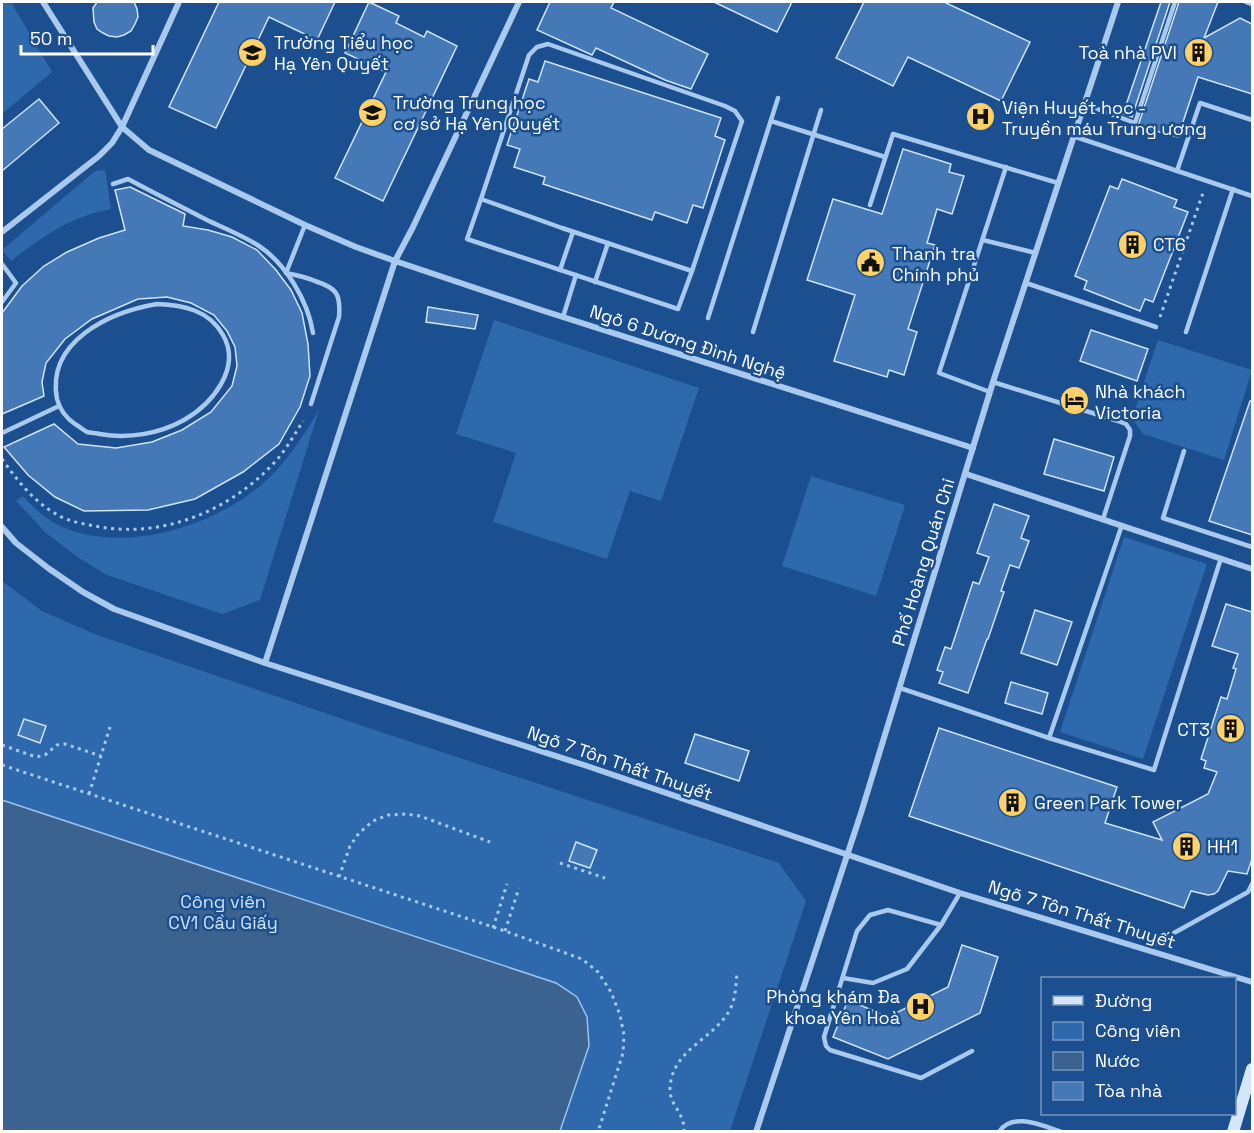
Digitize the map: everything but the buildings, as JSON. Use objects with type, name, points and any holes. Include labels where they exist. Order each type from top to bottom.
[{"type":"main road","points":[[1233,1131],[1252,1069]]},
{"type":"street","name":"Ngõ 6 Dương Đình Nghệ","points":[[43,2],[122,128],[149,150],[305,225],[395,261],[973,448]]},
{"type":"street","points":[[2,232],[99,156],[112,143],[122,128],[179,2]]},
{"type":"street","points":[[265,663],[395,261],[519,2]]},
{"type":"street","name":"Phố Hoàng Quán Chi","points":[[756,1131],[900,688],[993,382],[1118,2]]},
{"type":"street","points":[[966,474],[1252,568]]},
{"type":"street","name":"Ngõ 7 Tôn Thất Thuyết","points":[[2,527],[16,543],[48,568],[83,592],[114,609],[265,663],[584,765],[960,893],[1236,977]]},
{"type":"street","name":"Ngõ 7 Tôn Thất Thuyết","points":[[1236,977],[1252,982]]},
{"type":"lane","points":[[1084,104],[1135,123],[1175,2]]},
{"type":"lane","points":[[1246,2],[1252,4]]},
{"type":"lane","points":[[548,44],[725,106],[735,111],[742,121],[678,309],[468,239],[481,199],[529,55],[537,47],[548,44]]},
{"type":"lane","points":[[708,318],[778,98]]},
{"type":"lane","points":[[1177,171],[1200,103],[1252,120]]},
{"type":"lane","points":[[753,332],[822,110]]},
{"type":"lane","points":[[771,121],[885,156]]},
{"type":"lane","points":[[870,205],[892,134],[1058,183]]},
{"type":"lane","points":[[1073,136],[1252,196]]},
{"type":"lane","points":[[990,392],[939,373],[1006,167]]},
{"type":"lane","points":[[113,183],[128,179],[260,247],[286,273],[306,305],[313,333]]},
{"type":"lane","points":[[1186,332],[1233,189]]},
{"type":"lane","points":[[481,199],[692,271]]},
{"type":"lane","points":[[286,273],[305,225]]},
{"type":"lane","points":[[560,270],[573,232]]},
{"type":"lane","points":[[983,240],[1036,253]]},
{"type":"lane","points":[[595,282],[608,243]]},
{"type":"lane","points":[[2,264],[16,283],[2,302]]},
{"type":"lane","points":[[286,273],[300,275],[330,286],[338,297],[339,317],[311,404]]},
{"type":"lane","points":[[563,317],[576,275]]},
{"type":"lane","points":[[1026,283],[1156,327]]},
{"type":"lane","points":[[157,304],[172,304],[189,308],[212,321],[228,343],[230,357],[228,372],[219,388],[203,406],[184,420],[159,430],[133,436],[111,436],[86,432],[68,419],[59,406],[55,387],[58,369],[65,354],[93,326],[119,314],[157,304]]},
{"type":"lane","points":[[993,382],[1126,424],[1130,430],[1130,436],[1103,519]]},
{"type":"lane","points":[[2,433],[59,406]]},
{"type":"lane","points":[[1184,451],[1163,518],[1252,547]]},
{"type":"lane","points":[[1048,738],[1122,525]]},
{"type":"lane","points":[[900,688],[1048,738],[1154,770],[1221,558]]},
{"type":"lane","points":[[1145,949],[1248,892],[1252,884]]},
{"type":"lane","points":[[843,978],[873,983],[907,969],[941,925],[960,893]]},
{"type":"lane","points":[[941,925],[888,910],[870,915],[857,931],[824,1037],[826,1046],[830,1050],[921,1078],[972,1051]]},
{"type":"lane","points":[[999,1131],[1002,1126],[1016,1121],[1028,1121],[1062,1131]]},
{"type":"path","points":[[1156,327],[1208,181]]},
{"type":"path","points":[[2,459],[39,504],[58,516],[82,524],[110,529],[160,527],[185,521],[211,510],[255,481],[276,461],[303,421]]},
{"type":"path","points":[[89,794],[110,727]]},
{"type":"path","points":[[2,745],[36,757],[60,744],[101,756]]},
{"type":"path","points":[[2,765],[505,931],[582,959],[598,972],[611,992],[620,1015],[624,1035],[623,1053],[598,1131]]},
{"type":"path","points":[[339,877],[351,846],[360,833],[373,821],[388,815],[420,816],[490,842]]},
{"type":"path","points":[[560,863],[605,878]]},
{"type":"path","points":[[493,928],[507,884]]},
{"type":"path","points":[[505,931],[519,888]]},
{"type":"path","points":[[684,1131],[683,1121],[671,1099],[670,1088],[675,1068],[691,1048],[721,1021],[731,1006],[737,973]]},
{"type":"green space","points":[[2,2],[11,2],[52,72],[2,114]]},
{"type":"green space","points":[[105,170],[111,209],[70,222],[11,261],[2,250],[95,171]]},
{"type":"green space","points":[[494,320],[699,388],[661,501],[630,491],[607,559],[493,522],[516,453],[456,434]]},
{"type":"green space","points":[[1158,340],[1252,370],[1224,460],[1143,434],[1132,418]]},
{"type":"green space","points":[[319,410],[260,600],[222,614],[107,575],[79,558],[46,533],[16,501],[23,496],[48,519],[83,534],[136,537],[190,525],[239,501],[269,478],[299,441]]},
{"type":"green space","points":[[811,476],[905,505],[876,596],[782,566]]},
{"type":"green space","points":[[1124,537],[1207,564],[1143,759],[1060,732]]},
{"type":"green space","name":"Công viên CV1 Cầu Giấy","points":[[2,581],[42,611],[97,635],[372,729],[779,863],[806,901],[730,1131],[2,1131]]},
{"type":"water","points":[[2,800],[556,983],[577,997],[587,1017],[589,1046],[560,1131],[2,1131]]},
{"type":"place","name":"Trường Tiểu học Hạ Yên Quyết","points":[[253,52]]},
{"type":"place","name":"Toà nhà PVI","points":[[1198,52]]},
{"type":"place","name":"Trường Trung học cơ sở Hạ Yên Quyết","points":[[372,112]]},
{"type":"place","name":"Viện Huyết học - Truyền máu Trung ương","points":[[981,117]]},
{"type":"place","name":"CT6","points":[[1132,244]]},
{"type":"place","name":"Thanh tra Chính phủ","points":[[871,263]]},
{"type":"place","name":"Nhà khách Victoria","points":[[1074,401]]},
{"type":"place","name":"CT3","points":[[1231,729]]},
{"type":"place","name":"Green Park Tower","points":[[1013,802]]},
{"type":"place","name":"HH1","points":[[1186,846]]},
{"type":"place","name":"Phòng khám Đa khoa Yên Hoà","points":[[921,1006]]}]
